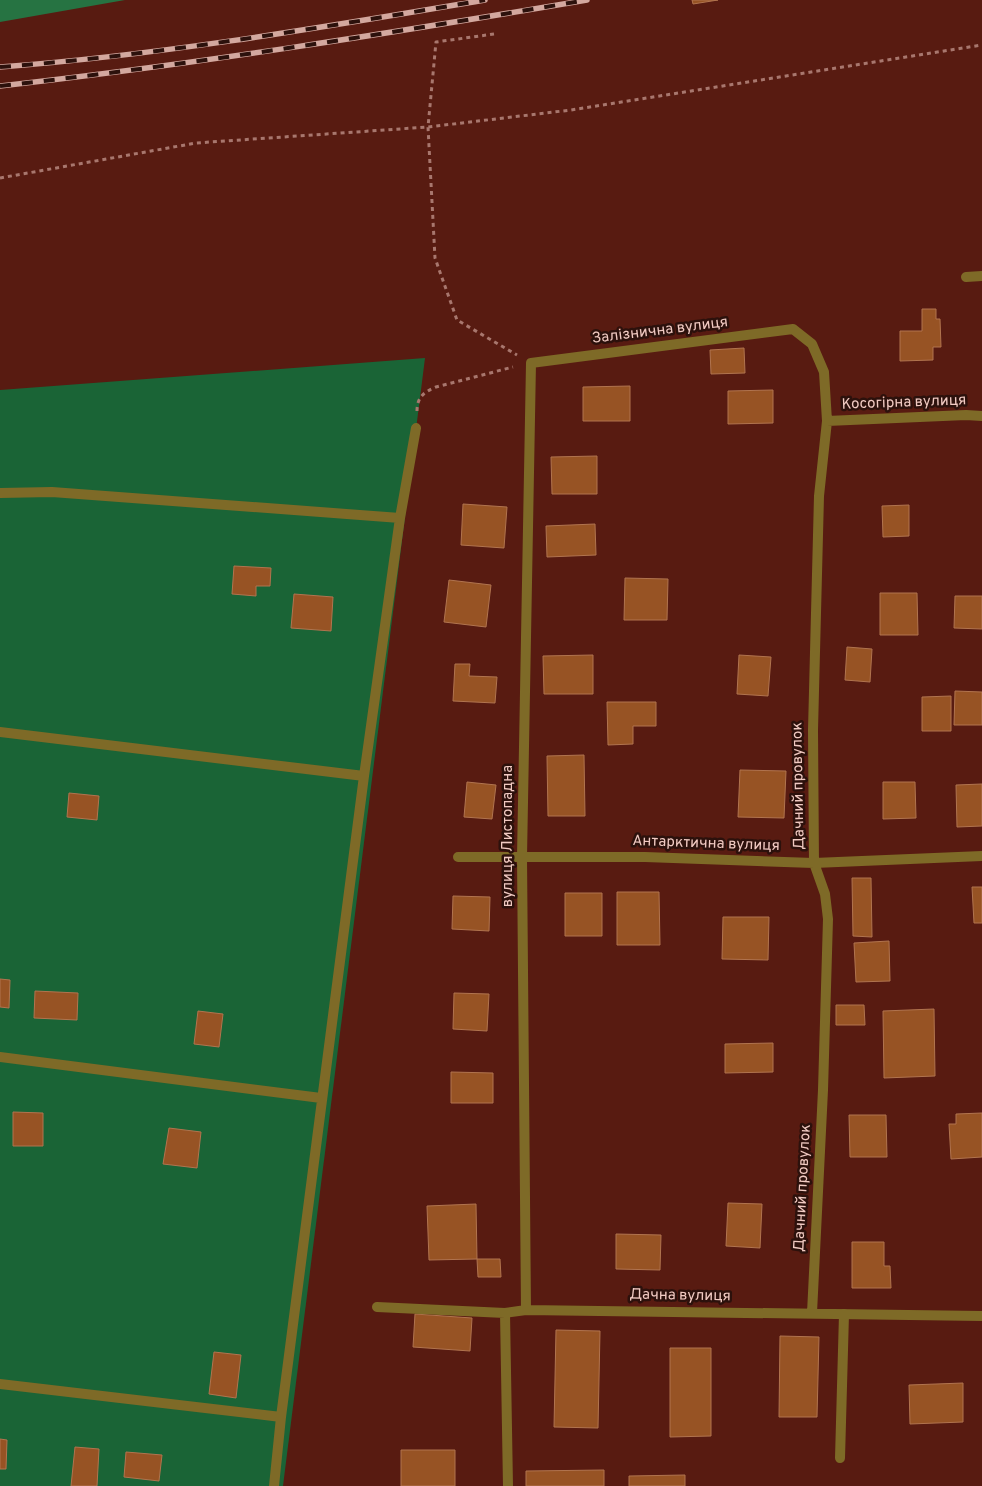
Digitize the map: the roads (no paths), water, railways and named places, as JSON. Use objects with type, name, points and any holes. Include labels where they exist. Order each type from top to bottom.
[{"type":"street","points":[[966,277],[982,276]]},
{"type":"street","name":"Залізнична вулиця","points":[[531,363],[793,328]]},
{"type":"street","name":"Дачний провулок","points":[[793,328],[812,344],[824,372],[827,421],[819,496],[813,721],[814,863],[826,894],[828,919],[824,1090],[812,1313]]},
{"type":"street","name":"вулиця Листопадна","points":[[526,1310],[522,857],[531,363]]},
{"type":"street","name":"Косогірна вулиця","points":[[827,421],[966,414],[982,416]]},
{"type":"street","points":[[274,1486],[281,1417],[364,776],[400,518],[416,428]]},
{"type":"street","points":[[0,493],[52,492],[400,518]]},
{"type":"street","points":[[0,732],[364,776]]},
{"type":"street","name":"Антарктична вулиця","points":[[458,857],[645,857],[814,863],[982,856]]},
{"type":"street","points":[[0,1057],[322,1098]]},
{"type":"street","name":"Дачна вулиця","points":[[377,1307],[505,1313],[526,1310],[982,1316]]},
{"type":"street","points":[[505,1313],[508,1486]]},
{"type":"street","points":[[840,1458],[844,1314]]},
{"type":"street","points":[[0,1384],[281,1417]]},
{"type":"railway","points":[[0,67],[182,48],[485,0]]},
{"type":"railway","points":[[0,86],[294,47],[587,0]]}]
